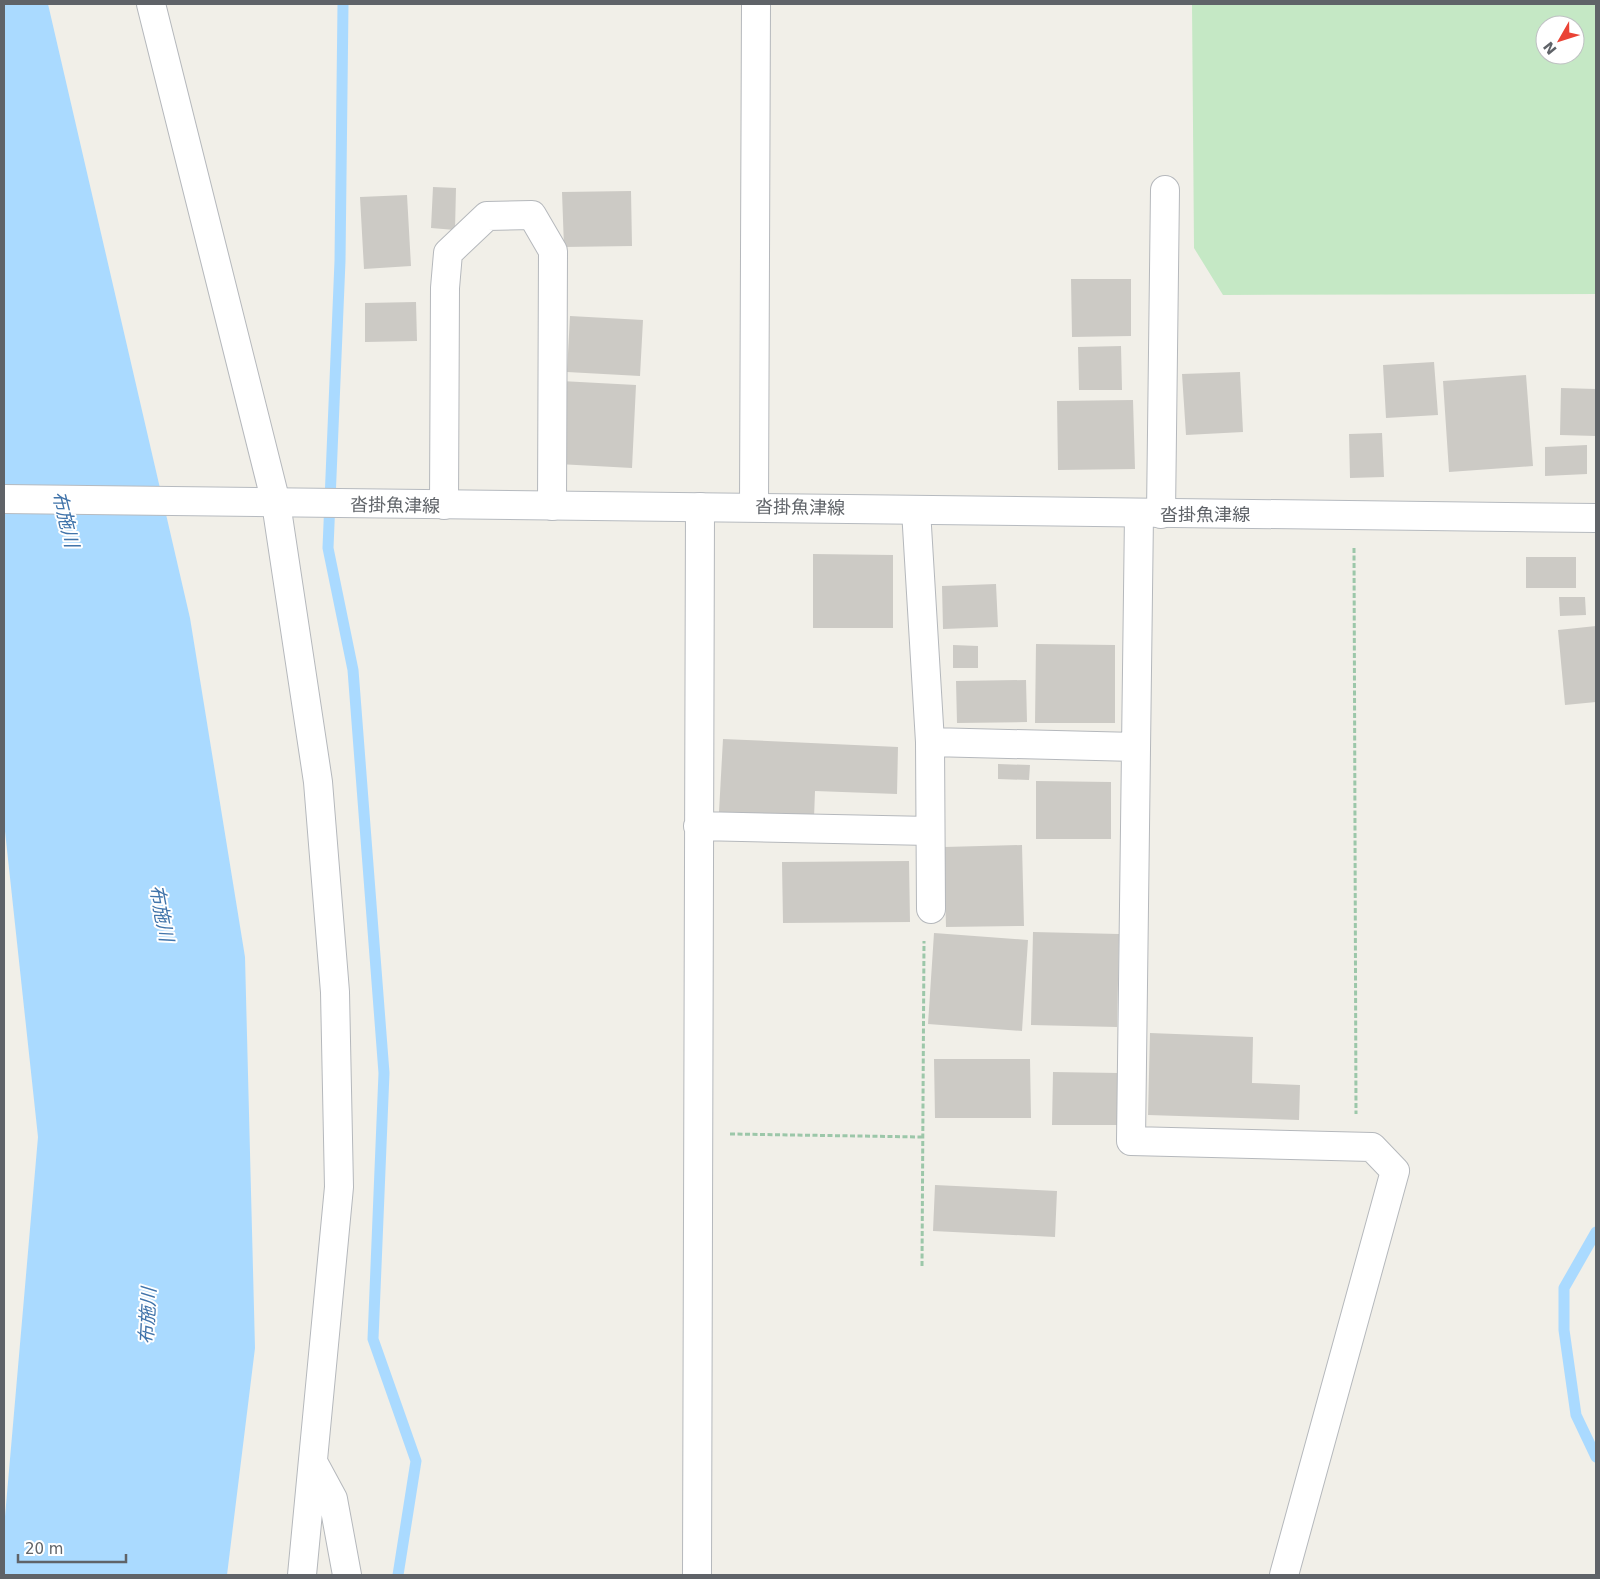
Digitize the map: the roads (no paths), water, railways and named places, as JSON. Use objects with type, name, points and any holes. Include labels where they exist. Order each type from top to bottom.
[{"type":"street","points":[[151,4],[276,503],[318,782],[335,992],[339,1187],[302,1575]]},
{"type":"street","points":[[754,506],[756,4]]},
{"type":"street","points":[[1165,190],[1150,514],[1136,747],[1131,1141],[1372,1147],[1395,1171],[1284,1575]]},
{"type":"street","points":[[444,505],[445,288],[448,254],[487,216],[532,215],[553,251],[552,506]]},
{"type":"street","name":"沓掛魚津線","points":[[4,499],[444,505],[754,506],[1150,514],[1596,518]]},
{"type":"street","points":[[697,1575],[700,507]]},
{"type":"street","points":[[916,510],[930,742],[931,909]]},
{"type":"street","points":[[930,742],[1136,747]]},
{"type":"street","points":[[698,826],[930,831]]},
{"type":"street","points":[[313,1462],[333,1499],[346,1575]]},
{"type":"water","name":"布施川","points":[[4,4],[48,4],[190,618],[245,957],[255,1348],[227,1575],[4,1575],[4,1528],[38,1137],[4,822]]},
{"type":"waterway","points":[[343,4],[340,261],[328,548],[353,670],[384,1073],[373,1339],[416,1461],[398,1575]]},
{"type":"waterway","points":[[1596,1232],[1564,1288],[1564,1330],[1576,1415],[1596,1457]]}]
